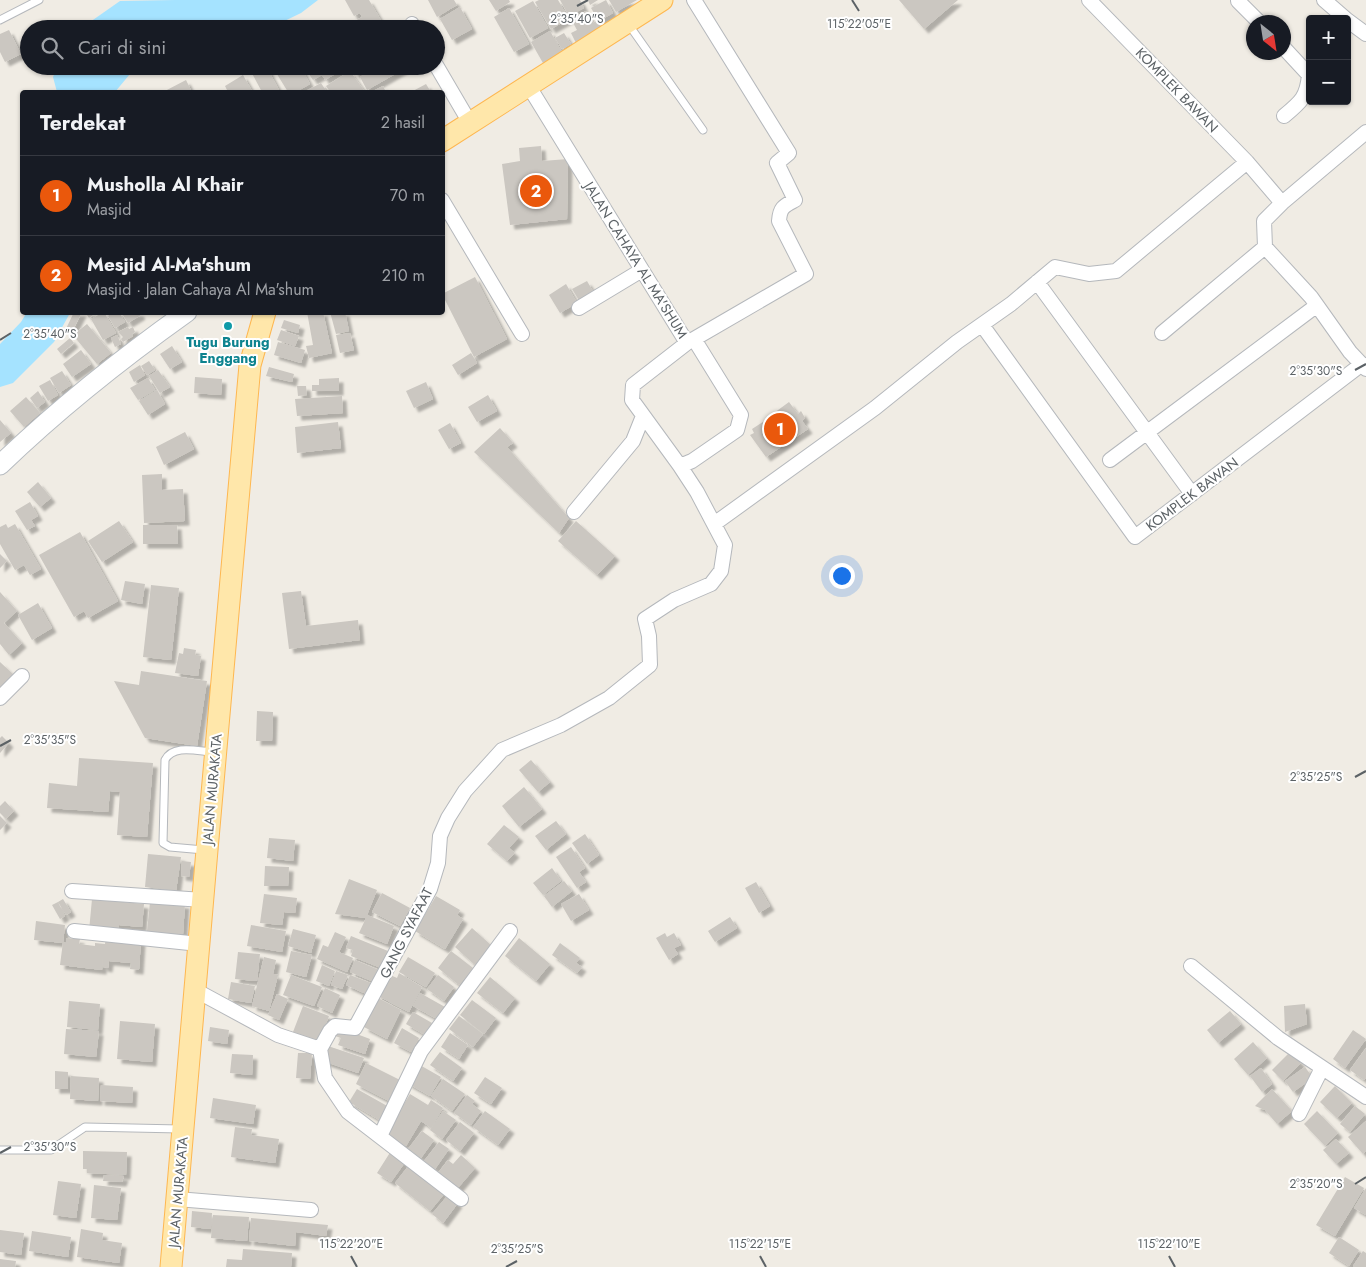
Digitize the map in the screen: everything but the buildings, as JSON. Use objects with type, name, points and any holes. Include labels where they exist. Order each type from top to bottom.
[{"type":"main road","points":[[445,139],[662,0]]},
{"type":"main road","points":[[0,465],[27,439],[97,380],[183,315]]},
{"type":"main road","name":"JALAN MURAKATA","points":[[171,1267],[206,850],[250,366],[261,316]]},
{"type":"street","name":"JALAN CAHAYA AL MA'SHUM","points":[[528,85],[642,270],[690,341],[806,274],[779,221],[779,212],[783,207],[796,200],[777,163],[789,153],[694,0]]},
{"type":"street","name":"KOMPLEK BAWAN","points":[[1089,0],[1247,162],[1282,203]]},
{"type":"street","points":[[1238,0],[1252,15]]},
{"type":"street","points":[[1324,0],[1342,15]]},
{"type":"street","points":[[1351,22],[1366,34]]},
{"type":"street","points":[[1284,116],[1302,101],[1308,89],[1309,74],[1291,55]]},
{"type":"street","points":[[442,75],[470,123]]},
{"type":"street","points":[[1162,333],[1265,247],[1264,221],[1282,203],[1366,132]]},
{"type":"street","points":[[680,466],[692,462],[737,430],[741,415],[690,341],[633,385],[632,400],[680,466],[714,524],[875,408],[957,342],[1011,304],[1055,267],[1089,274],[1116,271],[1247,162]]},
{"type":"street","points":[[445,205],[522,334]]},
{"type":"street","name":"KOMPLEK BAWAN","points":[[982,325],[1135,537],[1364,367],[1350,352],[1316,306],[1312,297],[1265,247]]},
{"type":"street","points":[[579,308],[642,270]]},
{"type":"street","points":[[1037,282],[1192,494]]},
{"type":"street","points":[[1110,460],[1316,306]]},
{"type":"street","points":[[574,512],[633,441],[643,416]]},
{"type":"street","name":"GANG SYAFAAT","points":[[320,1049],[335,1026],[355,1028],[375,993],[430,889],[438,863],[440,836],[448,818],[465,791],[502,750],[561,725],[609,698],[650,665],[649,636],[645,619],[674,600],[711,584],[721,571],[725,545],[714,524]]},
{"type":"street","points":[[0,698],[22,676]]},
{"type":"street","points":[[72,891],[202,900]]},
{"type":"street","points":[[74,931],[199,944]]},
{"type":"street","points":[[380,1136],[421,1051],[510,931]]},
{"type":"street","points":[[1191,966],[1278,1038],[1366,1097]]},
{"type":"street","points":[[195,990],[278,1035],[320,1049],[324,1078],[348,1112],[460,1199]]},
{"type":"street","points":[[1299,1114],[1322,1068]]},
{"type":"street","points":[[177,1199],[311,1210]]},
{"type":"lane","points":[[0,20],[39,0]]},
{"type":"lane","points":[[627,22],[703,130]]},
{"type":"lane","points":[[206,850],[170,847],[163,843],[165,760],[168,753],[176,750],[215,753]]},
{"type":"lane","points":[[0,1150],[51,1150],[84,1127],[183,1129]]},
{"type":"water","points":[[318,0],[301,13],[287,20],[93,20],[120,1]]},
{"type":"water","points":[[54,75],[129,75],[117,90],[56,90]]},
{"type":"water","points":[[25,315],[69,315],[54,342],[13,383],[0,387],[0,344]]},
{"type":"place","name":"Mesjid Al-Ma'shum","points":[[536,191]]},
{"type":"place","name":"Tugu Burung Enggang","points":[[228,326]]},
{"type":"place","name":"Musholla Al Khair","points":[[780,429]]}]
